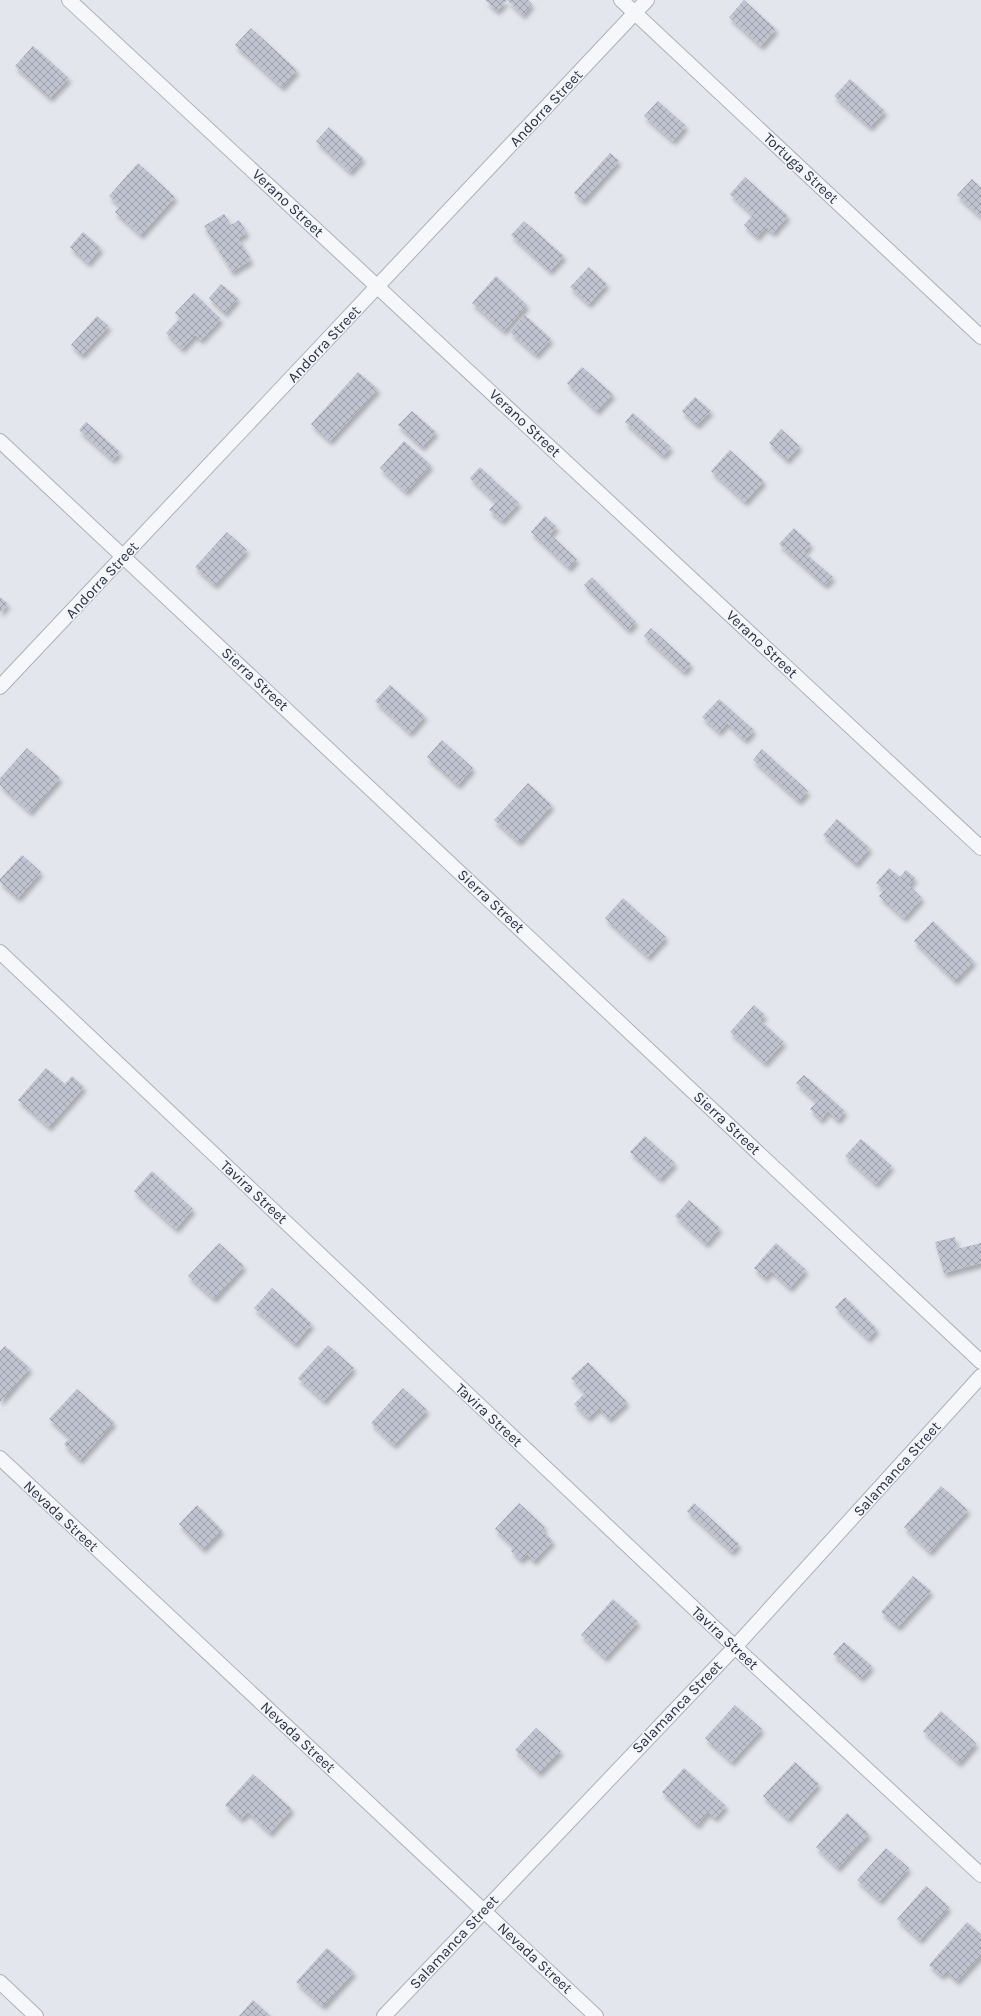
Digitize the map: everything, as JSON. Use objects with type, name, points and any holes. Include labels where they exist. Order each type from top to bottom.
[{"type":"street","name":"Verano Street","points":[[69,0],[981,848]]},
{"type":"street","name":"Tortuga Street","points":[[621,0],[981,337]]},
{"type":"street","name":"Andorra Street","points":[[0,687],[647,0]]},
{"type":"street","name":"Sierra Street","points":[[0,441],[981,1362]]},
{"type":"street","name":"Tavira Street","points":[[0,952],[735,1647],[981,1875]]},
{"type":"street","name":"Salamanca Street","points":[[384,2016],[735,1647],[981,1376]]},
{"type":"street","name":"Nevada Street","points":[[0,1458],[596,2016]]},
{"type":"street","points":[[0,1982],[36,2016]]},
{"type":"building","points":[[485,0],[507,0],[497,11]]},
{"type":"building","points":[[507,0],[528,0],[532,4],[523,15]]},
{"type":"building","points":[[744,0],[776,29],[761,46],[729,17]]},
{"type":"building","points":[[251,28],[297,70],[282,87],[235,45]]},
{"type":"building","points":[[33,46],[69,78],[50,98],[15,66]]},
{"type":"building","points":[[850,79],[885,111],[870,127],[834,96]]},
{"type":"building","points":[[658,101],[686,126],[673,141],[644,116]]},
{"type":"building","points":[[329,127],[363,158],[350,172],[316,141]]},
{"type":"building","points":[[610,153],[619,161],[583,201],[574,193]]},
{"type":"building","points":[[138,163],[175,197],[141,235],[115,212],[120,206],[109,196]]},
{"type":"building","points":[[745,177],[788,216],[773,233],[766,227],[757,237],[744,225],[753,215],[730,194]]},
{"type":"building","points":[[972,179],[981,188],[981,217],[957,195]]},
{"type":"building","points":[[224,214],[231,225],[239,220],[247,233],[238,238],[251,260],[232,272],[204,226]]},
{"type":"building","points":[[524,221],[564,256],[550,271],[511,235]]},
{"type":"building","points":[[83,232],[101,248],[88,263],[70,247]]},
{"type":"building","points":[[589,267],[607,284],[589,304],[570,287]]},
{"type":"building","points":[[496,276],[527,305],[504,331],[472,303]]},
{"type":"building","points":[[221,284],[238,298],[225,313],[209,298]]},
{"type":"building","points":[[194,293],[221,319],[201,340],[195,335],[182,349],[166,333],[180,318],[175,313]]},
{"type":"building","points":[[525,315],[551,339],[536,355],[510,332]]},
{"type":"building","points":[[97,316],[109,326],[82,355],[71,345]]},
{"type":"building","points":[[582,367],[613,394],[597,411],[567,383]]},
{"type":"building","points":[[358,372],[378,389],[330,441],[311,424]]},
{"type":"building","points":[[695,397],[711,411],[697,425],[682,411]]},
{"type":"building","points":[[412,411],[436,432],[422,447],[398,425]]},
{"type":"building","points":[[633,413],[671,447],[663,456],[625,422]]},
{"type":"building","points":[[86,422],[120,452],[113,460],[79,430]]},
{"type":"building","points":[[781,429],[800,446],[787,460],[769,443]]},
{"type":"building","points":[[404,441],[431,465],[406,492],[380,468]]},
{"type":"building","points":[[730,450],[764,481],[745,502],[711,471]]},
{"type":"building","points":[[480,467],[519,503],[502,521],[489,510],[496,502],[470,478]]},
{"type":"building","points":[[545,516],[557,527],[550,534],[577,559],[569,568],[531,532]]},
{"type":"building","points":[[794,528],[811,544],[804,552],[833,577],[825,585],[779,544]]},
{"type":"building","points":[[227,532],[247,550],[215,585],[195,567]]},
{"type":"building","points":[[592,577],[636,622],[628,630],[584,585]]},
{"type":"building","points":[[0,597],[8,604],[0,613]]},
{"type":"building","points":[[651,628],[691,664],[684,672],[644,636]]},
{"type":"building","points":[[390,685],[425,716],[410,733],[375,701]]},
{"type":"building","points":[[719,699],[754,730],[745,740],[727,723],[719,732],[702,717]]},
{"type":"building","points":[[442,740],[473,768],[458,785],[427,757]]},
{"type":"building","points":[[27,748],[60,778],[30,812],[0,785],[0,778]]},
{"type":"building","points":[[762,749],[808,791],[799,801],[753,760]]},
{"type":"building","points":[[528,783],[552,805],[519,842],[494,820]]},
{"type":"building","points":[[837,819],[870,848],[856,864],[823,835]]},
{"type":"building","points":[[22,855],[41,872],[18,898],[0,882],[0,879]]},
{"type":"building","points":[[889,868],[900,877],[906,870],[915,878],[909,885],[922,898],[904,918],[879,896],[884,890],[876,883]]},
{"type":"building","points":[[623,898],[666,937],[648,957],[605,918]]},
{"type":"building","points":[[933,921],[974,961],[955,981],[914,941]]},
{"type":"building","points":[[754,1005],[765,1015],[760,1020],[784,1042],[765,1063],[730,1032]]},
{"type":"building","points":[[46,1068],[65,1084],[72,1076],[84,1087],[49,1127],[18,1100]]},
{"type":"building","points":[[804,1075],[845,1111],[838,1120],[828,1111],[821,1120],[810,1109],[817,1102],[796,1083]]},
{"type":"building","points":[[645,1136],[675,1163],[660,1179],[630,1152]]},
{"type":"building","points":[[861,1139],[892,1166],[876,1184],[845,1156]]},
{"type":"building","points":[[152,1171],[193,1209],[176,1229],[134,1191]]},
{"type":"building","points":[[689,1200],[720,1228],[706,1244],[675,1216]]},
{"type":"building","points":[[955,1237],[957,1249],[981,1243],[981,1263],[944,1273],[935,1242]]},
{"type":"building","points":[[219,1243],[244,1266],[214,1299],[188,1276]]},
{"type":"building","points":[[776,1243],[806,1270],[790,1288],[771,1271],[765,1278],[754,1268]]},
{"type":"building","points":[[272,1288],[312,1324],[295,1344],[254,1308]]},
{"type":"building","points":[[845,1297],[877,1329],[868,1339],[835,1307]]},
{"type":"building","points":[[328,1345],[354,1368],[324,1401],[298,1378]]},
{"type":"building","points":[[5,1346],[30,1368],[0,1402],[0,1351]]},
{"type":"building","points":[[588,1362],[627,1402],[609,1419],[599,1408],[588,1418],[574,1404],[585,1393],[571,1378]]},
{"type":"building","points":[[403,1388],[427,1410],[394,1445],[371,1423]]},
{"type":"building","points":[[77,1389],[114,1422],[80,1460],[64,1444],[70,1438],[49,1419]]},
{"type":"building","points":[[941,1486],[968,1510],[930,1552],[904,1527]]},
{"type":"building","points":[[519,1503],[545,1527],[542,1530],[553,1541],[534,1561],[527,1554],[521,1560],[511,1551],[514,1547],[495,1529]]},
{"type":"building","points":[[694,1503],[739,1544],[732,1552],[687,1511]]},
{"type":"building","points":[[197,1505],[222,1530],[203,1549],[179,1524]]},
{"type":"building","points":[[913,1576],[931,1591],[898,1627],[881,1612]]},
{"type":"building","points":[[613,1599],[638,1622],[605,1658],[581,1635]]},
{"type":"building","points":[[844,1642],[872,1666],[861,1678],[833,1654]]},
{"type":"building","points":[[735,1705],[762,1729],[732,1762],[705,1738]]},
{"type":"building","points":[[941,1711],[976,1743],[959,1763],[923,1731]]},
{"type":"building","points":[[536,1728],[561,1751],[539,1773],[515,1750]]},
{"type":"building","points":[[795,1762],[819,1784],[788,1819],[763,1796]]},
{"type":"building","points":[[684,1768],[726,1806],[715,1818],[708,1812],[697,1825],[662,1792]]},
{"type":"building","points":[[253,1774],[292,1809],[270,1833],[248,1812],[241,1819],[225,1805]]},
{"type":"building","points":[[847,1813],[869,1834],[838,1868],[816,1847]]},
{"type":"building","points":[[886,1848],[909,1868],[880,1901],[857,1880]]},
{"type":"building","points":[[926,1886],[949,1907],[920,1940],[897,1919]]},
{"type":"building","points":[[967,1922],[981,1934],[981,1955],[957,1981],[946,1971],[942,1976],[929,1965]]},
{"type":"building","points":[[327,1948],[354,1972],[323,2006],[296,1982]]},
{"type":"building","points":[[253,2000],[271,2016],[239,2016]]}]
